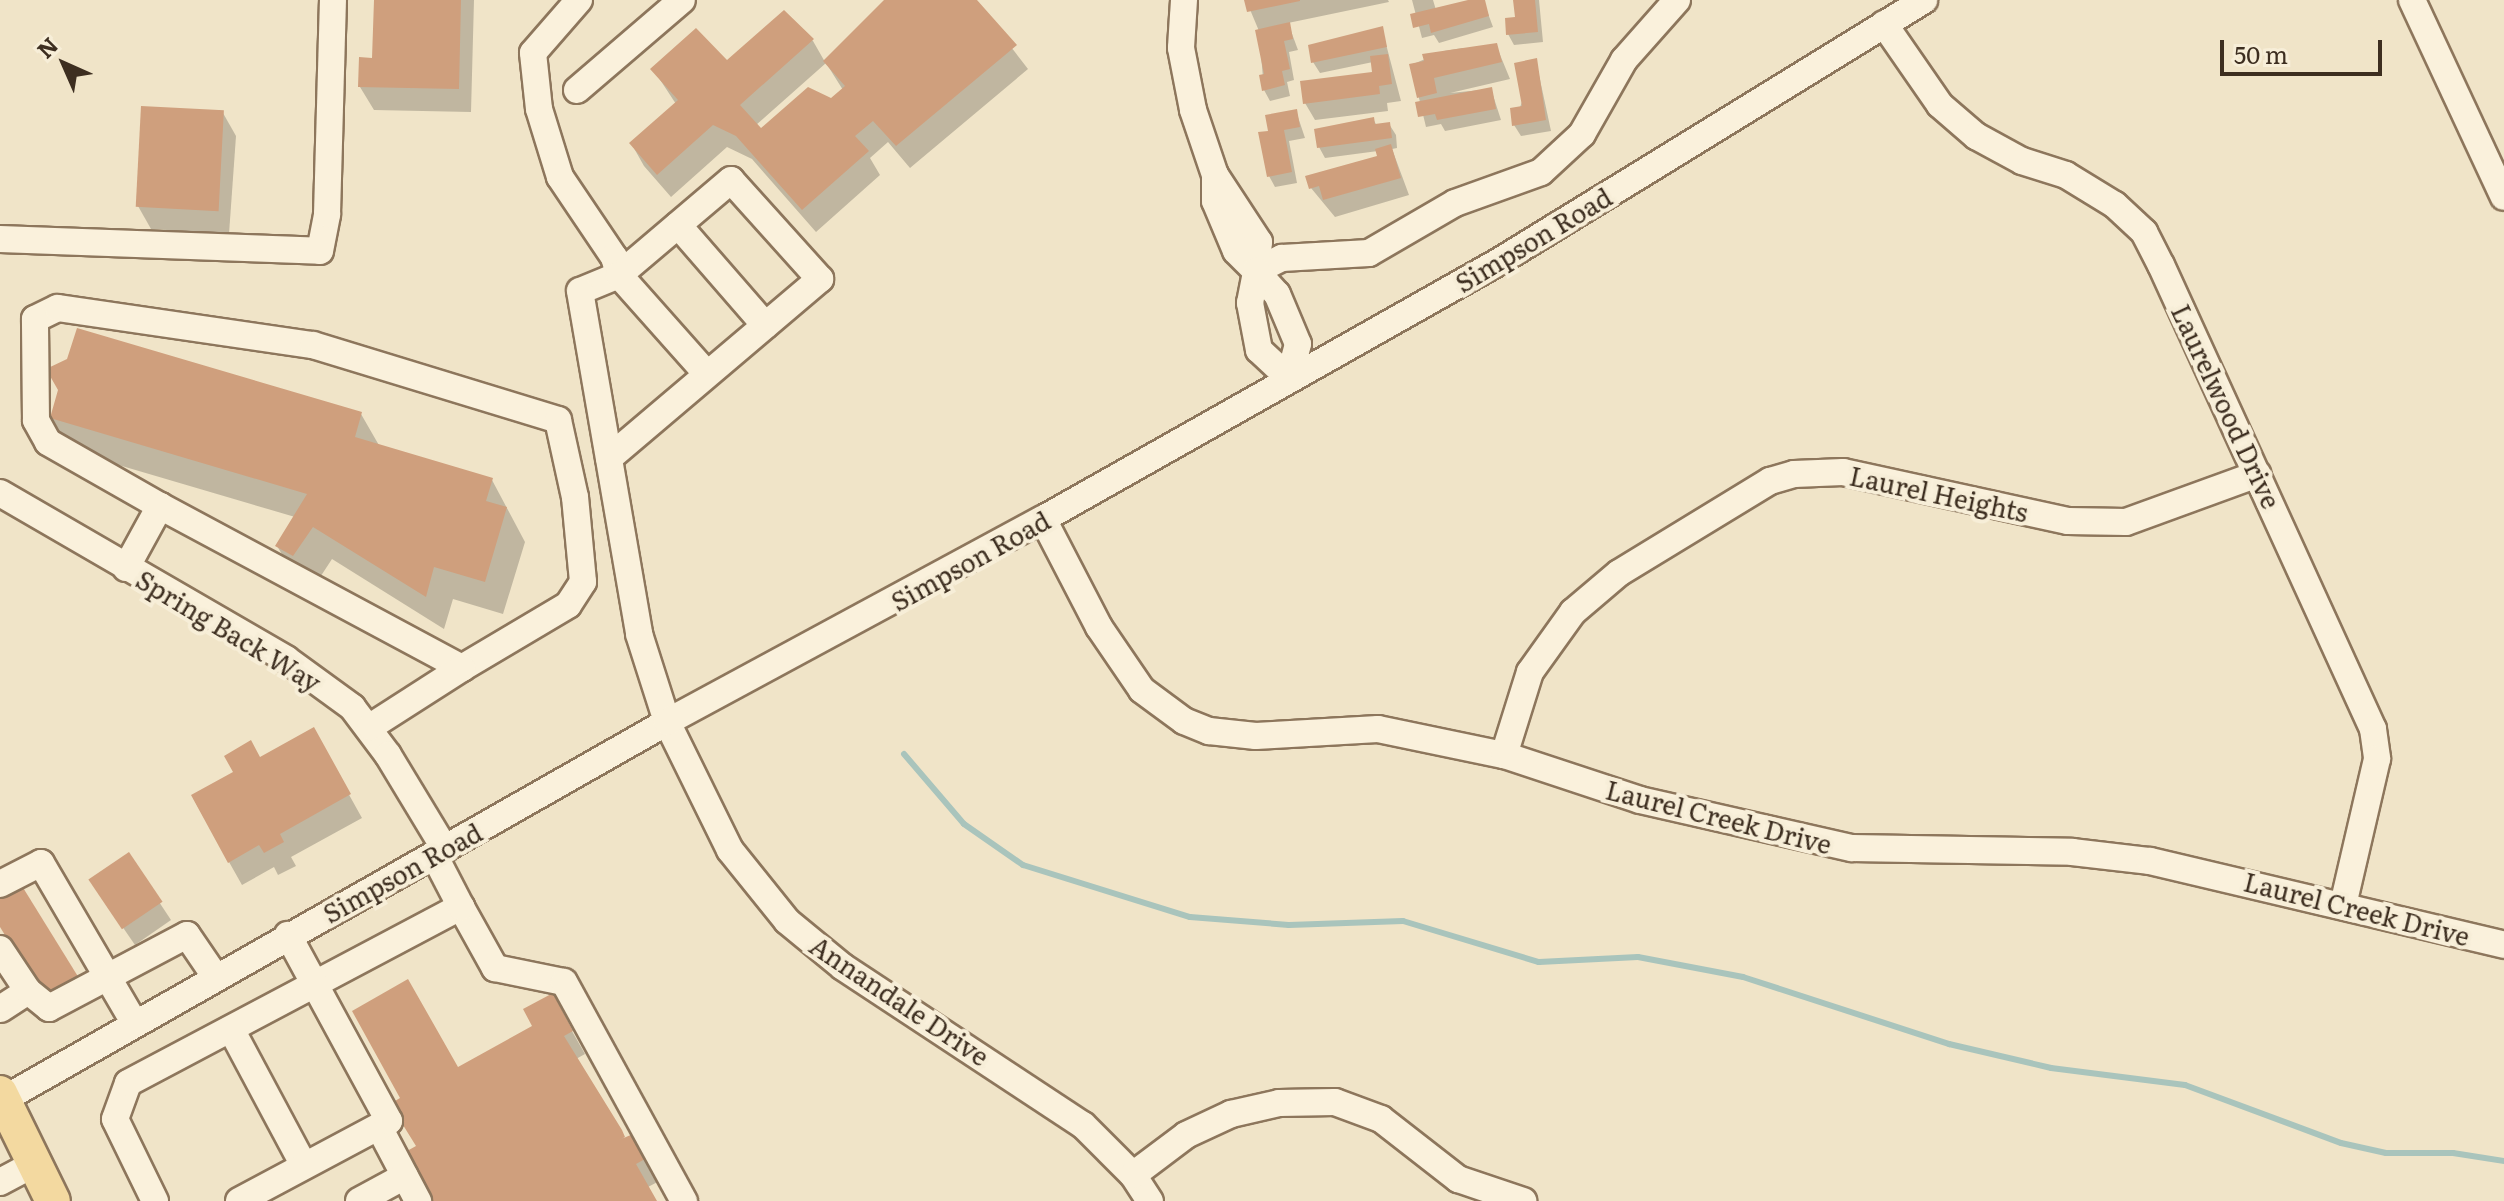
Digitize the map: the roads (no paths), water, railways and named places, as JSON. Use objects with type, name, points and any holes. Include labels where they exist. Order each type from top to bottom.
[{"type":"main road","points":[[2,1096],[53,1201]]},
{"type":"street","points":[[0,239],[320,251],[327,214],[333,0]]},
{"type":"street","points":[[579,0],[533,53],[539,109],[560,177],[614,257],[619,275],[707,374]]},
{"type":"street","points":[[577,90],[682,0]]},
{"type":"street","points":[[1184,0],[1181,48],[1193,110],[1215,175],[1259,242],[1250,303],[1259,350],[1289,378],[1298,344],[1277,294],[1256,271]]},
{"type":"street","points":[[1256,271],[1282,258],[1369,253],[1455,203],[1541,172],[1582,134],[1624,60],[1677,0]]},
{"type":"street","name":"Simpson Road","points":[[2,1096],[135,1024],[667,722],[1043,519],[1500,261],[1924,0]]},
{"type":"street","points":[[2412,0],[2495,157],[2504,197]]},
{"type":"street","name":"Laurelwood Drive","points":[[1884,24],[1940,105],[1976,136],[2022,161],[2066,175],[2115,205],[2144,232],[2373,729],[2377,759],[2343,905]]},
{"type":"street","points":[[609,458],[820,279],[731,180],[619,275]]},
{"type":"street","points":[[678,225],[765,325]]},
{"type":"street","name":"Annandale Drive","points":[[619,275],[580,291],[639,634],[667,722],[730,850],[787,921],[843,967],[1083,1125],[1133,1175],[1150,1201]]},
{"type":"street","points":[[370,727],[568,605],[583,582],[575,497],[558,420],[313,345],[58,308],[35,319],[36,420],[48,442],[160,506],[462,668]]},
{"type":"street","name":"Laurel Heights","points":[[1504,755],[1530,672],[1573,612],[1619,573],[1770,481],[1794,474],[1843,472],[2068,521],[2126,522],[2258,474]]},
{"type":"street","name":"Spring Back Way","points":[[0,493],[286,659],[352,707],[370,727],[440,852],[461,907],[495,968],[564,982],[684,1201]]},
{"type":"street","points":[[126,568],[160,506]]},
{"type":"street","name":"Laurel Creek Drive","points":[[1043,519],[1125,668],[1142,690],[1184,721],[1209,731],[1256,736],[1378,729],[1504,755],[1640,800],[1852,848],[2072,852],[2150,861],[2504,945]]},
{"type":"street","points":[[0,884],[41,863],[135,1024]]},
{"type":"street","points":[[155,1201],[115,1119],[128,1083],[461,907]]},
{"type":"street","points":[[0,949],[28,991],[49,1008],[187,935],[215,976]]},
{"type":"street","points":[[239,1201],[389,1121],[288,935]]},
{"type":"street","points":[[0,1009],[28,991]]},
{"type":"street","points":[[231,1029],[304,1166]]},
{"type":"street","points":[[1133,1175],[1186,1135],[1231,1114],[1279,1103],[1335,1102],[1381,1119],[1458,1179],[1523,1201]]},
{"type":"street","points":[[379,1127],[418,1201]]},
{"type":"street","points":[[0,1182],[35,1163]]},
{"type":"street","points":[[359,1201],[405,1176]]},
{"type":"waterway","points":[[904,754],[964,824],[1023,865],[1190,917],[1289,925],[1403,921],[1539,962],[1638,957],[1743,977],[1949,1044],[2051,1068],[2185,1085],[2341,1143],[2386,1153],[2453,1153],[2504,1161]]}]
